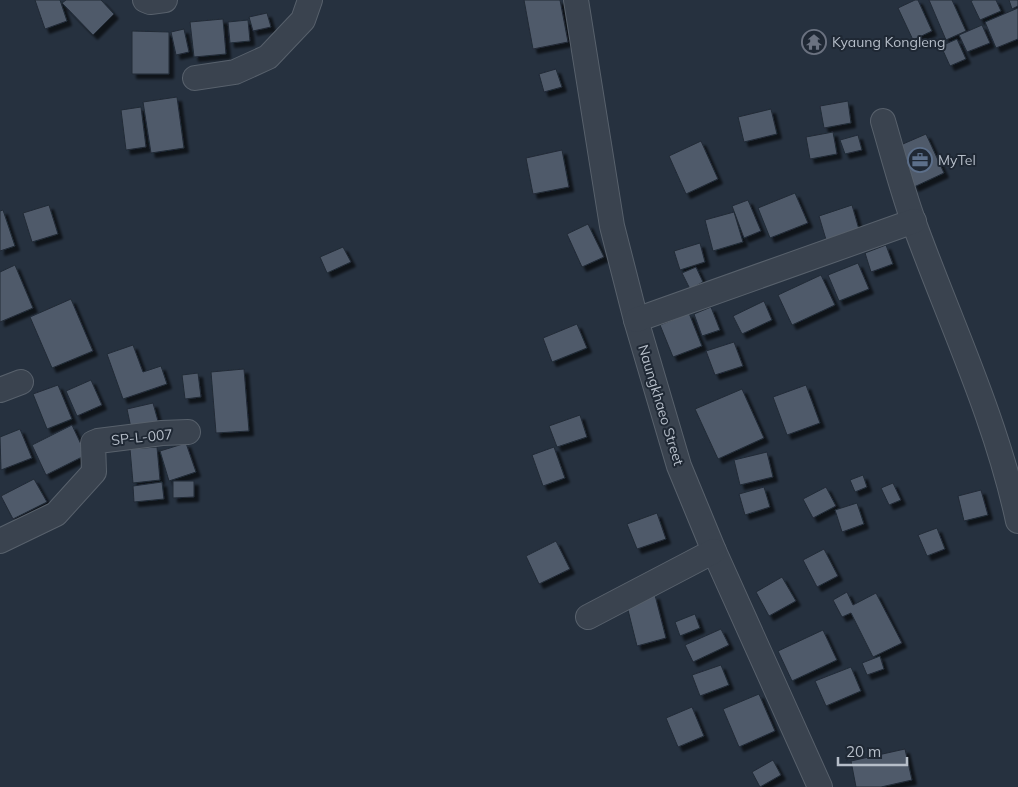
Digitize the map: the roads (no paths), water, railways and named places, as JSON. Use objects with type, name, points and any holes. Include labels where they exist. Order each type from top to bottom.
[{"type":"street","points":[[144,0],[150,2],[165,0]]},
{"type":"street","points":[[195,78],[235,72],[268,57],[303,20],[310,0]]},
{"type":"street","name":"Naungkhaeo Street","points":[[576,0],[612,226],[636,320],[679,466],[714,551],[820,787]]},
{"type":"street","points":[[883,121],[914,221],[989,416],[1013,496],[1018,521]]},
{"type":"street","points":[[636,320],[914,221]]},
{"type":"street","name":"SP-L-007","points":[[0,541],[56,514],[78,491],[94,472],[93,443],[162,433],[188,432]]},
{"type":"street","points":[[588,618],[714,551]]},
{"type":"place","name":"Kyaung Kongleng","points":[[814,42]]},
{"type":"place","name":"MyTel","points":[[920,160]]}]
